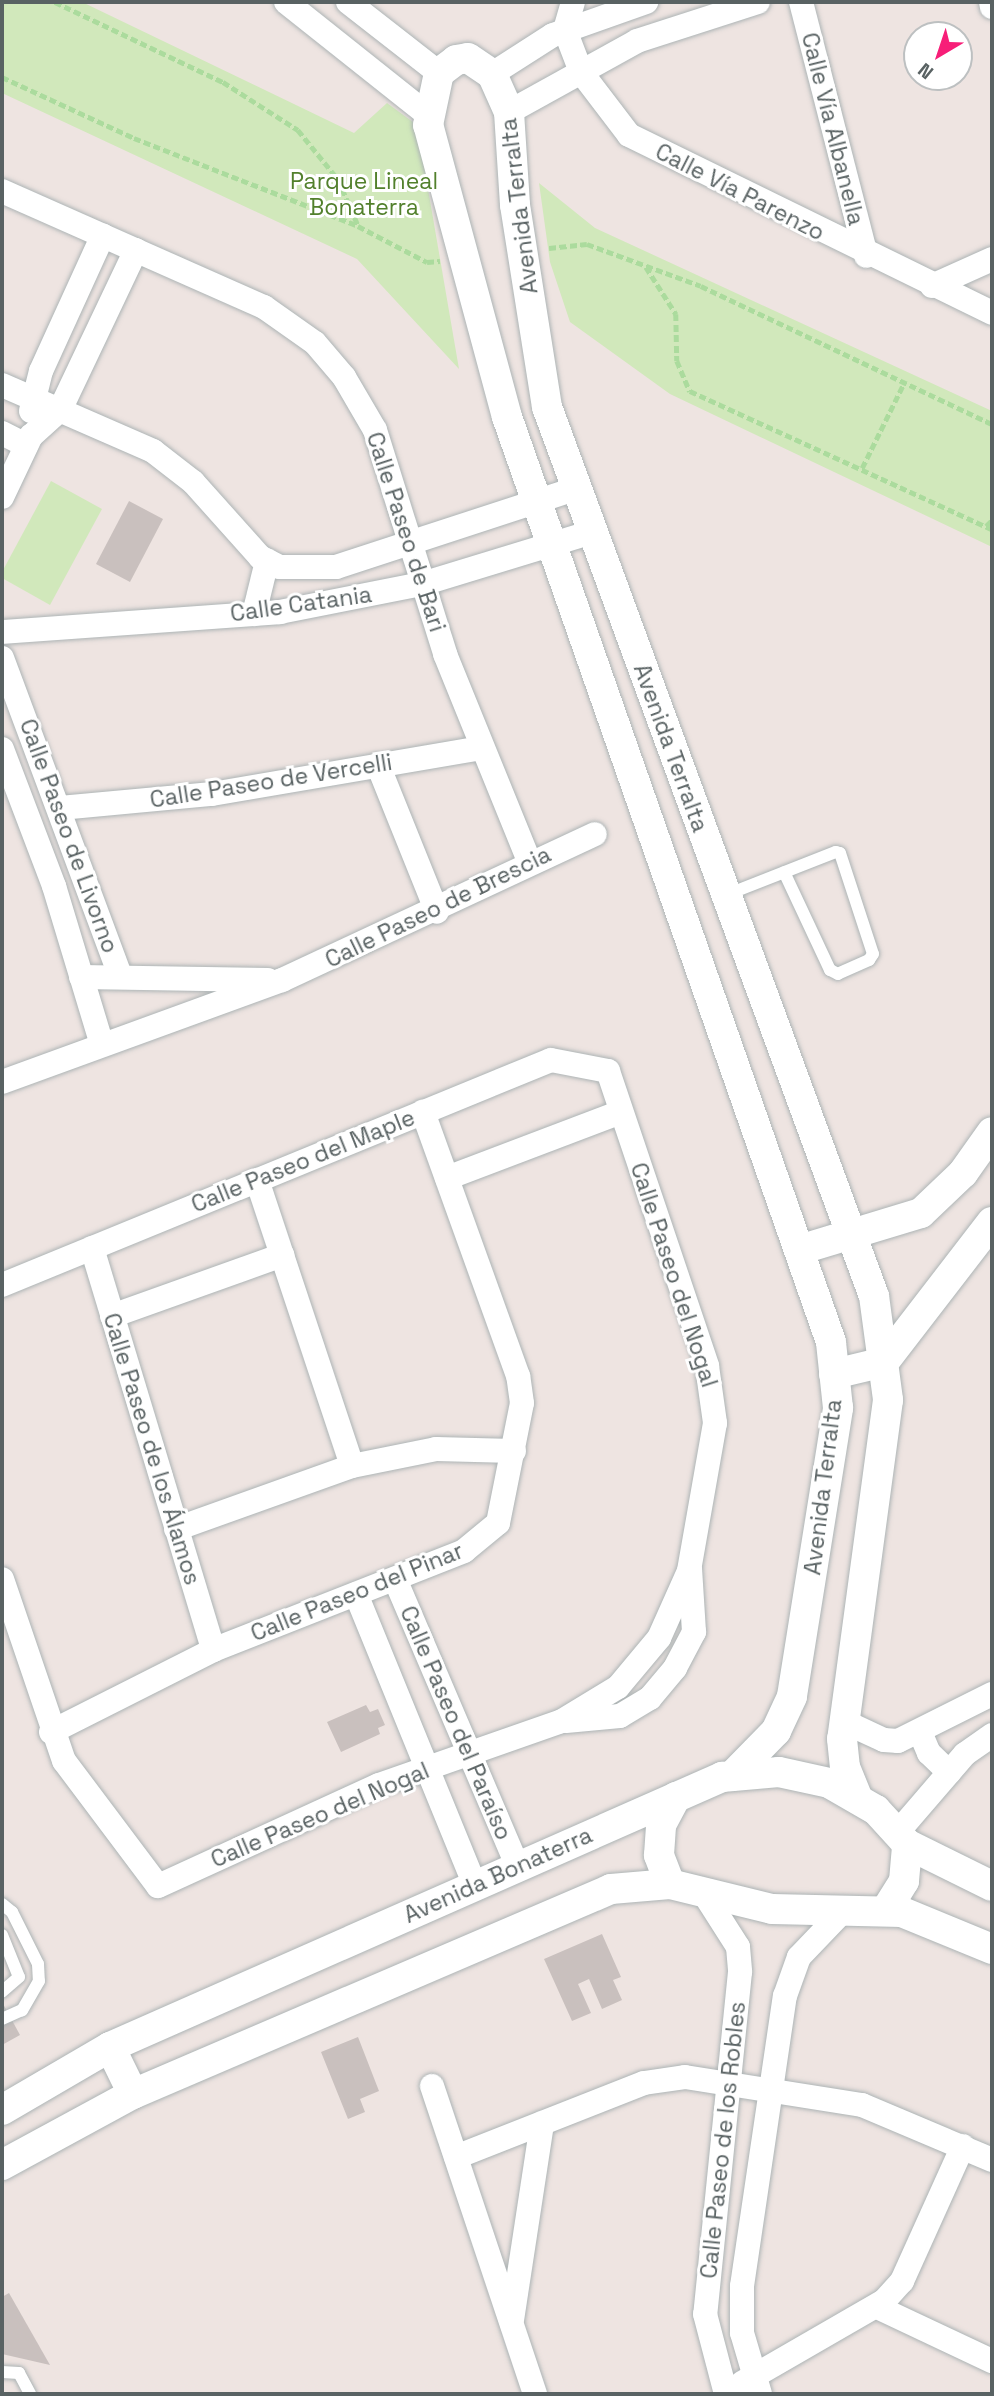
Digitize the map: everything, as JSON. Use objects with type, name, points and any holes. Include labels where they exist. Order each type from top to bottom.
[{"type":"street","points":[[286,2],[358,56],[428,115]]},
{"type":"street","points":[[348,2],[378,10],[439,73],[468,58],[492,74],[565,30],[646,2]]},
{"type":"street","points":[[565,30],[573,2]]},
{"type":"street","points":[[509,112],[637,41],[758,2]]},
{"type":"street","name":"Calle Vía Albanella","points":[[801,2],[866,256]]},
{"type":"street","points":[[991,2],[992,7]]},
{"type":"street","points":[[358,56],[378,10]]},
{"type":"street","name":"Calle Vía Parenzo","points":[[565,30],[581,72],[629,135],[866,256],[992,313]]},
{"type":"street","name":"Avenida Terralta","points":[[439,73],[428,115],[507,417],[831,1342],[838,1408],[792,1696],[776,1731],[732,1776]]},
{"type":"street","name":"Avenida Terralta","points":[[492,74],[509,112],[522,250],[547,407],[850,1238],[874,1296],[888,1400],[845,1722],[845,1767],[857,1796]]},
{"type":"street","name":"Calle Paseo de Bari","points":[[2,191],[264,307],[315,343],[344,377],[374,430],[422,584],[482,748],[529,861]]},
{"type":"street","points":[[29,440],[31,396],[103,235]]},
{"type":"street","points":[[2,497],[29,440],[60,410],[136,250]]},
{"type":"street","points":[[932,286],[992,259]]},
{"type":"street","points":[[2,385],[153,452],[194,482],[267,561],[300,571],[336,567],[577,488]]},
{"type":"street","points":[[2,433],[29,440]]},
{"type":"street","name":"Calle Catania","points":[[2,632],[254,614],[422,584],[592,533]]},
{"type":"street","points":[[254,614],[267,561]]},
{"type":"street","name":"Calle Paseo de Livorno","points":[[2,658],[61,808],[120,975]]},
{"type":"street","name":"Calle Paseo de Vercelli","points":[[61,808],[212,794],[482,748]]},
{"type":"street","name":"Calle Paseo de Livorno","points":[[2,749],[54,886],[101,1042]]},
{"type":"street","points":[[378,765],[438,912]]},
{"type":"street","name":"Calle Paseo de Brescia","points":[[2,1082],[101,1042],[282,980],[438,912],[529,861],[595,834]]},
{"type":"street","name":"Calle Paseo de Brescia","points":[[81,977],[120,975],[282,980]]},
{"type":"street","name":"Calle Paseo del Maple","points":[[2,1284],[551,1059],[608,1071]]},
{"type":"street","name":"Calle Paseo del Nogal","points":[[51,1732],[89,1797],[158,1886],[428,1768],[562,1721],[620,1716],[650,1698],[676,1668],[694,1632],[690,1566],[714,1404],[707,1366],[608,1071]]},
{"type":"street","name":"Calle Paseo del Pinar","points":[[51,1732],[212,1650],[464,1551],[498,1523],[522,1403],[519,1376],[423,1112]]},
{"type":"street","points":[[447,1178],[621,1112]]},
{"type":"street","points":[[799,1250],[850,1238],[921,1213],[963,1173],[992,1132]]},
{"type":"street","points":[[257,1180],[352,1466]]},
{"type":"street","points":[[834,1374],[884,1362],[992,1222]]},
{"type":"street","name":"Calle Paseo de los Álamos","points":[[92,1248],[212,1650]]},
{"type":"street","points":[[112,1316],[282,1255]]},
{"type":"street","points":[[176,1529],[352,1466],[436,1449],[514,1451]]},
{"type":"street","name":"Calle Paseo del Paraíso","points":[[395,1578],[518,1867]]},
{"type":"street","points":[[2,1579],[51,1732]]},
{"type":"street","name":"Calle Paseo del Paraíso","points":[[356,1594],[475,1885]]},
{"type":"street","points":[[845,1722],[884,1740],[920,1732],[992,1694]]},
{"type":"street","points":[[920,1732],[929,1753],[949,1772]]},
{"type":"street","points":[[886,1910],[904,1881],[902,1838],[949,1772],[992,1735]]},
{"type":"street","name":"Avenida Bonaterra","points":[[2,2110],[110,2047],[475,1885],[677,1797],[732,1776],[804,1774],[857,1796],[902,1838],[992,1886]]},
{"type":"street","points":[[670,1884],[659,1855],[661,1825],[677,1797]]},
{"type":"street","points":[[2,2165],[133,2094],[611,1889],[670,1884],[772,1909],[842,1912],[886,1910],[924,1917],[992,1949]]},
{"type":"street","name":"Calle Paseo de los Robles","points":[[703,1892],[738,1947],[729,2083],[705,2314],[722,2393]]},
{"type":"street","name":"Calle Paseo de los Robles","points":[[757,2385],[742,2333],[742,2286],[789,1978],[815,1934],[842,1912]]},
{"type":"street","points":[[110,2047],[133,2094]]},
{"type":"street","points":[[456,2157],[644,2083],[685,2077],[862,2105],[992,2160]]},
{"type":"street","points":[[432,2086],[535,2394]]},
{"type":"street","points":[[512,2324],[542,2123]]},
{"type":"street","points":[[722,2393],[757,2385],[877,2307],[902,2280],[963,2146]]},
{"type":"street","points":[[877,2307],[992,2361]]},
{"type":"lane","points":[[725,895],[784,872],[841,853],[873,954],[869,960],[838,974],[830,970],[784,872]]},
{"type":"lane","points":[[2,1904],[12,1912],[38,1964],[39,1981],[22,2010],[2,2019]]},
{"type":"lane","points":[[2,1935],[19,1977],[2,1992]]},
{"type":"lane","points":[[2,2372],[19,2374],[30,2394]]},
{"type":"path","points":[[55,2],[223,82],[298,130],[338,179],[358,226]]},
{"type":"path","points":[[2,77],[134,138],[358,226],[427,262],[465,259]]},
{"type":"path","points":[[522,250],[587,244],[701,286],[992,424]]},
{"type":"path","points":[[646,266],[676,314],[677,360],[690,391],[989,527],[992,520]]},
{"type":"path","points":[[862,468],[904,383]]},
{"type":"green space","name":"Parque Lineal Bonaterra","points":[[2,2],[82,2],[354,133],[387,103],[417,125],[459,369],[357,259],[2,93]]},
{"type":"green space","points":[[539,183],[595,228],[992,411],[992,547],[670,394],[570,322],[550,262]]},
{"type":"green space","points":[[51,481],[102,509],[50,605],[2,578],[2,572]]},
{"type":"building","points":[[129,501],[163,519],[130,582],[96,564]]},
{"type":"building","points":[[366,1705],[370,1712],[378,1709],[385,1725],[378,1728],[380,1734],[341,1752],[327,1722]]},
{"type":"building","points":[[602,1934],[621,1977],[613,1980],[622,2000],[602,2009],[589,1979],[578,1984],[591,2013],[572,2021],[544,1959]]},
{"type":"building","points":[[2,2002],[20,2035],[2,2045]]},
{"type":"building","points":[[358,2037],[379,2091],[360,2099],[365,2112],[348,2119],[321,2052]]},
{"type":"building","points":[[9,2293],[50,2365],[2,2354],[2,2297]]}]
